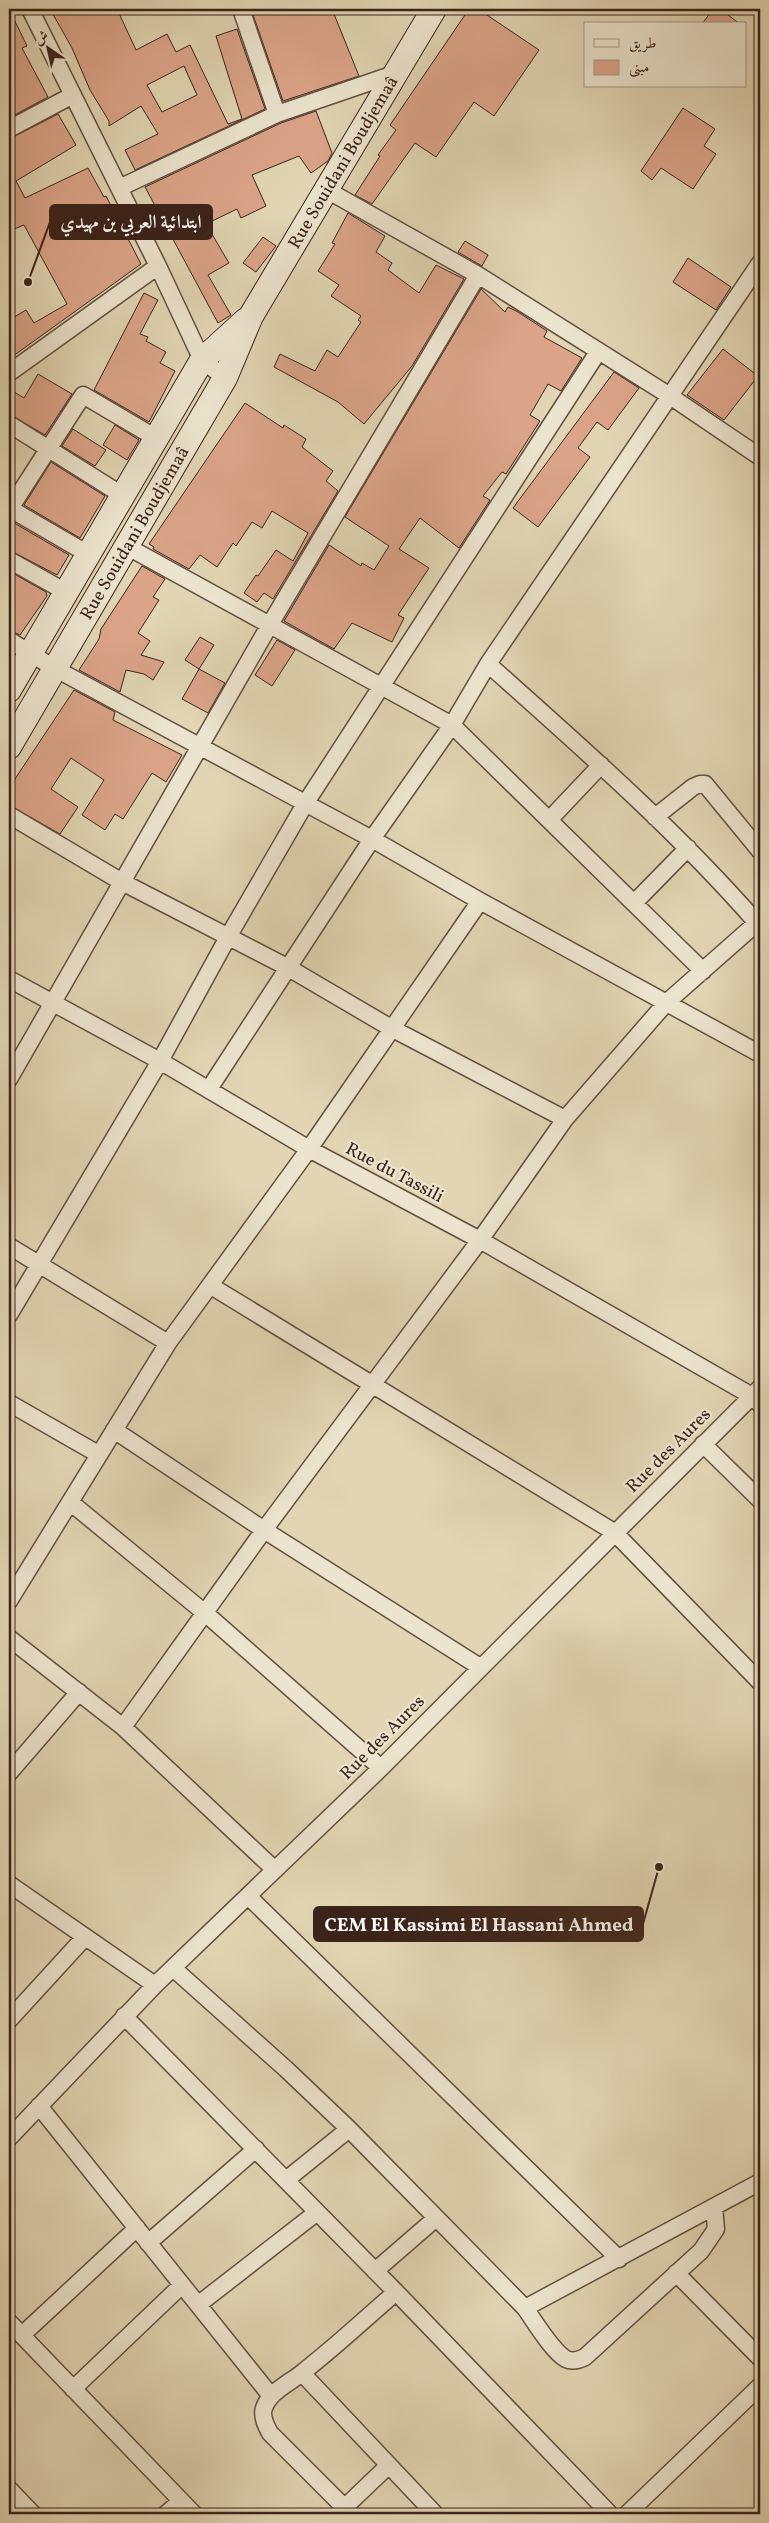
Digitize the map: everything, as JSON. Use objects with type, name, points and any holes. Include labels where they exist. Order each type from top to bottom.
[{"type":"main road","name":"Rue Souidani Boudjemaâ","points":[[9,747],[224,378],[250,316],[434,9]]},
{"type":"main road","name":"Rue Souidani Boudjemaâ","points":[[9,690],[202,360],[250,316]]},
{"type":"street","points":[[30,9],[158,266],[202,360],[224,378]]},
{"type":"street","points":[[241,9],[277,114]]},
{"type":"street","points":[[119,188],[277,114],[397,73]]},
{"type":"street","points":[[9,129],[73,94]]},
{"type":"street","points":[[325,189],[478,275],[670,396],[760,457]]},
{"type":"street","points":[[209,1089],[372,839],[452,725],[488,664],[760,263]]},
{"type":"street","points":[[9,373],[158,266]]},
{"type":"street","points":[[9,1079],[269,626],[478,275]]},
{"type":"street","points":[[9,1315],[38,1262],[160,1061],[228,937],[305,804],[598,352]]},
{"type":"street","points":[[88,554],[9,509],[83,395],[156,438]]},
{"type":"street","points":[[9,424],[122,495]]},
{"type":"street","points":[[126,546],[452,725],[703,970]]},
{"type":"street","points":[[9,560],[66,592]]},
{"type":"street","points":[[9,640],[54,668],[372,839],[480,901],[760,1054]]},
{"type":"street","points":[[122,1727],[264,1530],[480,1240],[565,1119],[666,1003],[759,922],[710,869],[601,765],[488,664]]},
{"type":"street","points":[[549,820],[601,765]]},
{"type":"street","points":[[655,817],[692,787],[705,784],[760,851]]},
{"type":"street","points":[[9,816],[122,882],[287,967],[391,1028],[565,1119]]},
{"type":"street","points":[[634,903],[688,848]]},
{"type":"street","points":[[9,1601],[168,1343],[309,1149],[480,901]]},
{"type":"street","name":"Rue du Tassili","points":[[9,979],[160,1061],[309,1149],[480,1240],[757,1396]]},
{"type":"street","points":[[9,1246],[168,1343]]},
{"type":"street","points":[[211,1286],[614,1532],[760,1682]]},
{"type":"street","name":"Rue des Aures","points":[[9,2138],[155,1985],[381,1768],[703,1444],[757,1396]]},
{"type":"street","points":[[9,1403],[98,1454]]},
{"type":"street","points":[[114,1430],[264,1530],[480,1667]]},
{"type":"street","points":[[703,1444],[760,1500]]},
{"type":"street","points":[[70,1502],[205,1613],[381,1768]]},
{"type":"street","points":[[9,1638],[122,1727],[275,1870]]},
{"type":"street","points":[[9,1773],[79,1692]]},
{"type":"street","points":[[9,1884],[155,1985]]},
{"type":"street","points":[[248,1896],[618,2259]]},
{"type":"street","points":[[9,2020],[85,1938]]},
{"type":"street","points":[[173,1968],[286,2069],[349,2129],[435,2219],[526,2308],[558,2352],[566,2359],[578,2360],[585,2357],[701,2251],[716,2229],[714,2207]]},
{"type":"street","points":[[124,2016],[256,2149],[316,2213],[396,2292],[610,2514]]},
{"type":"street","points":[[39,2106],[272,2396]]},
{"type":"street","points":[[286,2180],[349,2129]]},
{"type":"street","points":[[148,2243],[256,2149]]},
{"type":"street","points":[[526,2308],[760,2182]]},
{"type":"street","points":[[199,2304],[316,2213]]},
{"type":"street","points":[[375,2271],[435,2219]]},
{"type":"street","points":[[22,2335],[137,2228]]},
{"type":"street","points":[[676,2273],[760,2358]]},
{"type":"street","points":[[73,2389],[182,2285]]},
{"type":"street","points":[[389,2466],[348,2511],[270,2433],[266,2426],[264,2409],[272,2396],[302,2373],[396,2292]]},
{"type":"street","points":[[9,2322],[194,2514]]},
{"type":"street","points":[[302,2373],[435,2514]]},
{"type":"street","points":[[627,2514],[760,2386]]},
{"type":"street","points":[[9,2489],[33,2514]]},
{"type":"street","points":[[166,2514],[181,2501]]},
{"type":"building","points":[[9,9],[27,46],[22,48],[48,97],[9,118]]},
{"type":"building","points":[[50,9],[117,9],[136,50],[167,34],[176,52],[190,45],[228,124],[242,119],[216,36],[237,29],[265,109],[135,170],[125,150],[158,134],[141,106],[109,126],[109,121],[90,90],[72,48]],"holes":[[[184,66],[197,95],[162,112],[147,85]]]},
{"type":"building","points":[[251,9],[332,9],[359,76],[283,101]]},
{"type":"building","points":[[469,9],[478,9],[539,50],[494,116],[474,102],[436,157],[415,143],[372,204],[355,195],[380,156],[378,155],[396,130],[390,125]]},
{"type":"building","points":[[713,9],[720,9],[737,22],[703,22]]},
{"type":"building","points":[[683,108],[715,129],[704,146],[716,154],[693,189],[661,168],[652,180],[641,171]]},
{"type":"building","points":[[316,111],[332,153],[328,161],[311,173],[299,156],[252,175],[266,206],[241,218],[237,209],[206,224],[229,263],[208,275],[231,315],[218,323],[145,187],[281,123]]},
{"type":"building","points":[[58,114],[76,145],[16,181],[25,198],[88,168],[104,197],[106,196],[141,264],[9,359],[9,320],[26,310],[34,323],[67,304],[24,225],[9,231],[9,139]]},
{"type":"building","points":[[348,213],[385,236],[376,252],[392,263],[388,270],[419,293],[436,265],[464,279],[412,366],[364,424],[338,402],[274,367],[280,354],[315,371],[327,350],[338,357],[361,322],[358,320],[361,316],[331,296],[339,285],[318,271],[335,244],[332,243]]},
{"type":"building","points":[[263,237],[276,246],[256,272],[243,263]]},
{"type":"building","points":[[465,241],[488,255],[482,266],[458,252]]},
{"type":"building","points":[[688,258],[731,287],[716,310],[673,282]]},
{"type":"building","points":[[481,289],[505,312],[508,307],[518,312],[547,331],[544,337],[582,358],[561,391],[548,384],[530,415],[540,421],[506,474],[502,472],[483,496],[490,500],[459,548],[420,518],[399,549],[429,568],[398,615],[404,618],[392,642],[352,623],[334,649],[284,621],[329,545],[361,566],[362,563],[374,570],[389,546],[345,517]]},
{"type":"building","points":[[144,293],[158,300],[140,334],[148,337],[146,341],[166,352],[160,363],[175,371],[149,422],[94,390]]},
{"type":"building","points":[[723,349],[758,376],[724,420],[687,395]]},
{"type":"building","points":[[614,372],[639,388],[608,430],[597,422],[578,448],[590,457],[538,527],[513,508]]},
{"type":"building","points":[[38,374],[72,394],[45,435],[9,414],[9,389],[24,398]]},
{"type":"building","points":[[245,403],[283,428],[284,425],[306,439],[302,447],[333,471],[326,481],[338,491],[273,599],[264,593],[257,602],[244,593],[256,575],[258,576],[276,550],[293,561],[308,533],[272,511],[262,528],[252,522],[236,546],[233,543],[217,567],[200,555],[189,569],[153,549],[154,547],[149,544]]},
{"type":"building","points":[[115,425],[139,440],[127,460],[103,445]]},
{"type":"building","points":[[73,429],[106,450],[95,466],[62,446]]},
{"type":"building","points":[[51,462],[105,496],[80,538],[24,505]]},
{"type":"building","points":[[9,520],[69,555],[57,575],[9,550]]},
{"type":"building","points":[[142,566],[165,579],[153,597],[159,600],[138,633],[150,641],[141,655],[164,662],[153,680],[144,674],[126,670],[120,692],[79,670],[99,639],[101,629]]},
{"type":"building","points":[[9,571],[46,592],[47,596],[20,635],[9,630]]},
{"type":"building","points":[[200,637],[214,645],[199,669],[185,660]]},
{"type":"building","points":[[277,640],[295,650],[272,686],[255,675]]},
{"type":"building","points":[[199,669],[225,683],[208,713],[182,699]]},
{"type":"building","points":[[74,690],[115,712],[113,720],[182,755],[166,782],[152,773],[123,819],[115,814],[105,830],[82,815],[104,780],[71,758],[51,789],[78,807],[60,834],[9,805],[9,788]]},
{"type":"place","name":"ابتدائية العربي بن مهيدي","points":[[28,282]]},
{"type":"place","name":"CEM El Kassimi El Hassani Ahmed","points":[[659,1867]]}]
